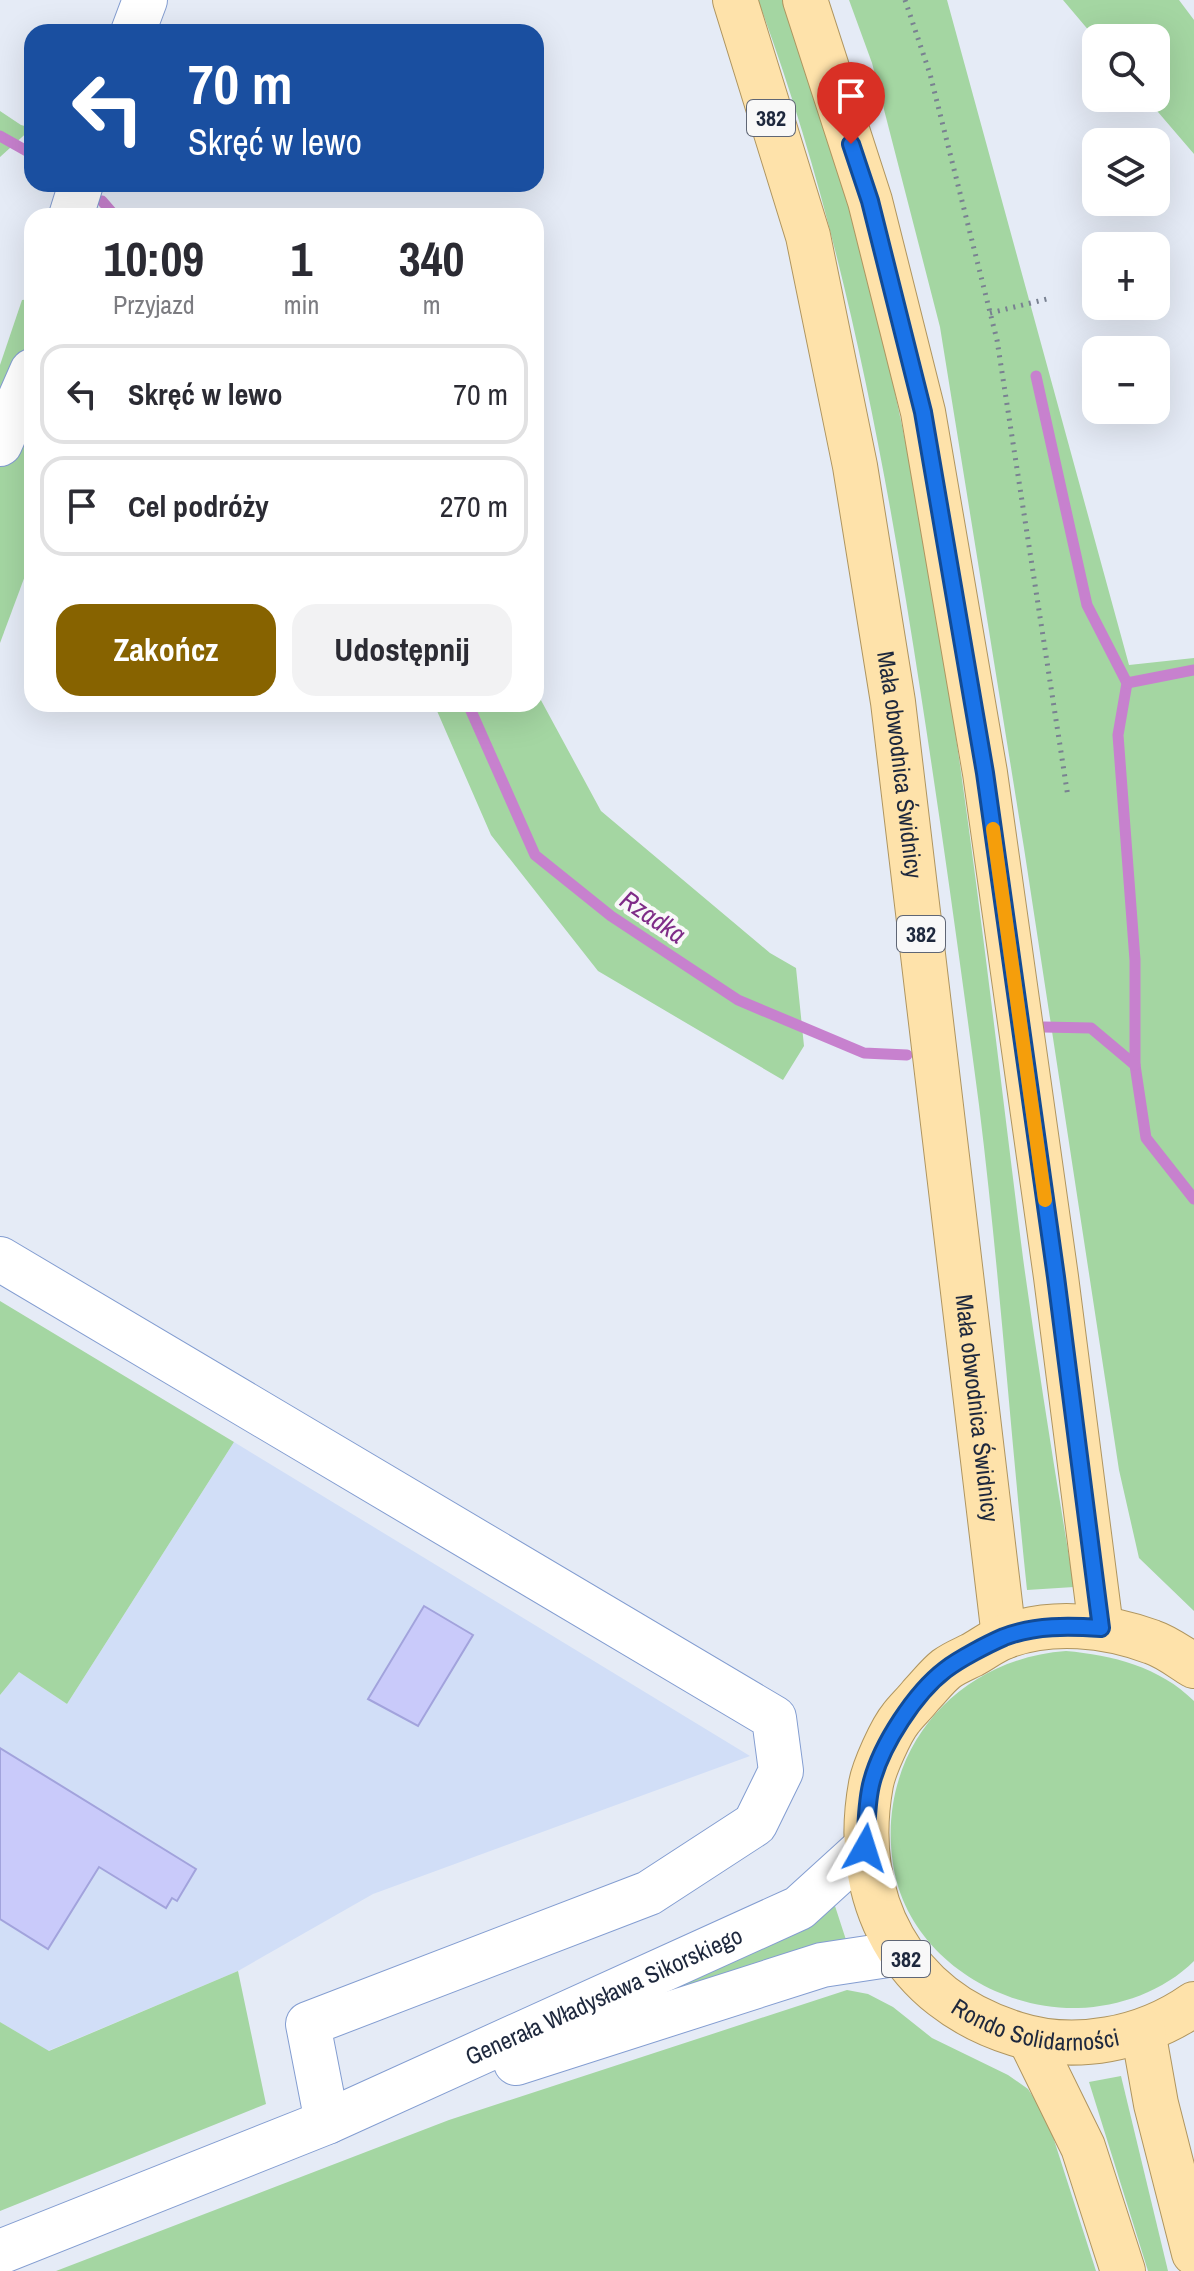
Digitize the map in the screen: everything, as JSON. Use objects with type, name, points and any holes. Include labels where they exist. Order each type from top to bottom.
[{"type":"main road","name":"Mała obwodnica Świdnicy","points":[[735,0],[808,236],[855,466],[881,623],[895,717],[1004,1637]]},
{"type":"main road","points":[[805,0],[870,201],[923,412],[985,773],[1056,1277],[1101,1628]]},
{"type":"main road","name":"Rondo Solidarności","points":[[1194,1666],[1155,1642],[1101,1628],[1068,1626],[1036,1629],[1004,1637],[945,1670],[899,1719],[872,1781],[865,1848],[871,1885],[883,1921],[901,1953],[927,1984],[958,2009],[992,2027],[1030,2039],[1087,2043],[1143,2031],[1194,2004]]},
{"type":"main road","points":[[1143,2031],[1156,2104],[1194,2253]]},
{"type":"main road","points":[[1030,2039],[1083,2147],[1123,2271]]},
{"type":"street","points":[[136,24],[145,0]]},
{"type":"street","points":[[0,444],[24,389]]},
{"type":"street","points":[[0,1259],[774,1718],[781,1771],[755,1824],[649,1893],[308,2024],[327,2122]]},
{"type":"street","name":"Generała Władysława Sikorskiego","points":[[0,2252],[327,2122],[799,1908],[865,1848]]},
{"type":"street","name":"Generała Władysława Sikorskiego","points":[[327,2122],[822,1965],[901,1953]]},
{"type":"path","points":[[905,0],[930,74],[997,340],[1068,797]]},
{"type":"path","points":[[990,313],[1051,298]]},
{"type":"shaded area","points":[[234,1442],[750,1756],[373,1894],[238,1971],[48,2051],[0,2022],[0,1695],[19,1672],[67,1704]]},
{"type":"green space","points":[[758,0],[784,0],[863,256],[908,456],[965,799],[1023,1258],[1074,1587],[1027,1590],[979,1105],[907,607],[875,431],[837,256],[787,84]]},
{"type":"green space","points":[[849,0],[947,0],[1129,665],[1194,658],[1194,1611],[1139,1558],[1119,1470],[940,327],[872,63]]},
{"type":"green space","points":[[1063,0],[1179,0],[1194,20],[1194,154],[1158,112],[1170,112],[1170,24],[1083,24]]},
{"type":"green space","points":[[0,111],[24,126],[24,135],[0,157]]},
{"type":"green space","points":[[22,300],[24,578],[0,643],[0,365]]},
{"type":"green space","points":[[544,706],[601,811],[770,953],[796,968],[804,1046],[783,1080],[598,971],[491,835],[437,712],[544,712]]},
{"type":"green space","points":[[0,1301],[234,1442],[67,1704],[19,1672],[0,1695]]},
{"type":"green space","points":[[1066,1651],[1118,1660],[1151,1671],[1181,1689],[1194,1701],[1194,1961],[1155,1989],[1125,2001],[1078,2008],[1046,2006],[1015,1999],[986,1987],[959,1970],[935,1949],[916,1924],[901,1896],[893,1864],[891,1823],[897,1785],[911,1749],[932,1718],[958,1692],[990,1672],[1026,1658]]},
{"type":"green space","points":[[835,1906],[848,1946],[609,2021],[781,1935]]},
{"type":"green space","points":[[238,1971],[266,2104],[0,2211],[0,2022],[49,2051]]},
{"type":"green space","points":[[847,1990],[868,1994],[893,2007],[932,2038],[1008,2075],[1028,2089],[1047,2118],[1096,2271],[56,2271],[449,2120]]},
{"type":"green space","points":[[1121,2076],[1168,2271],[1148,2271],[1089,2082]]},
{"type":"building","points":[[424,1606],[473,1635],[418,1726],[368,1699]]},
{"type":"building","points":[[0,1748],[196,1869],[177,1901],[172,1898],[166,1908],[99,1867],[48,1949],[0,1919]]},
{"type":"waterway","name":"Rzadka","points":[[0,136],[24,150]]},
{"type":"waterway","name":"Rzadka","points":[[102,201],[108,208]]},
{"type":"waterway","points":[[1036,376],[1087,605],[1127,683],[1118,735],[1135,960],[1135,1065],[1146,1138],[1194,1199]]},
{"type":"waterway","points":[[1127,683],[1194,670]]},
{"type":"waterway","name":"Rzadka","points":[[472,712],[535,855],[611,916],[738,1000],[864,1053],[907,1055]]},
{"type":"waterway","name":"Rzadka","points":[[1044,1027],[1091,1028],[1135,1065]]},
{"type":"slow traffic","points":[[993,829],[1045,1200]]},
{"type":"route","points":[[851,144],[870,201],[923,412],[985,773],[1056,1277],[1101,1628],[1068,1626],[1036,1629],[1004,1637],[945,1670],[899,1719],[872,1781],[865,1848]]}]
